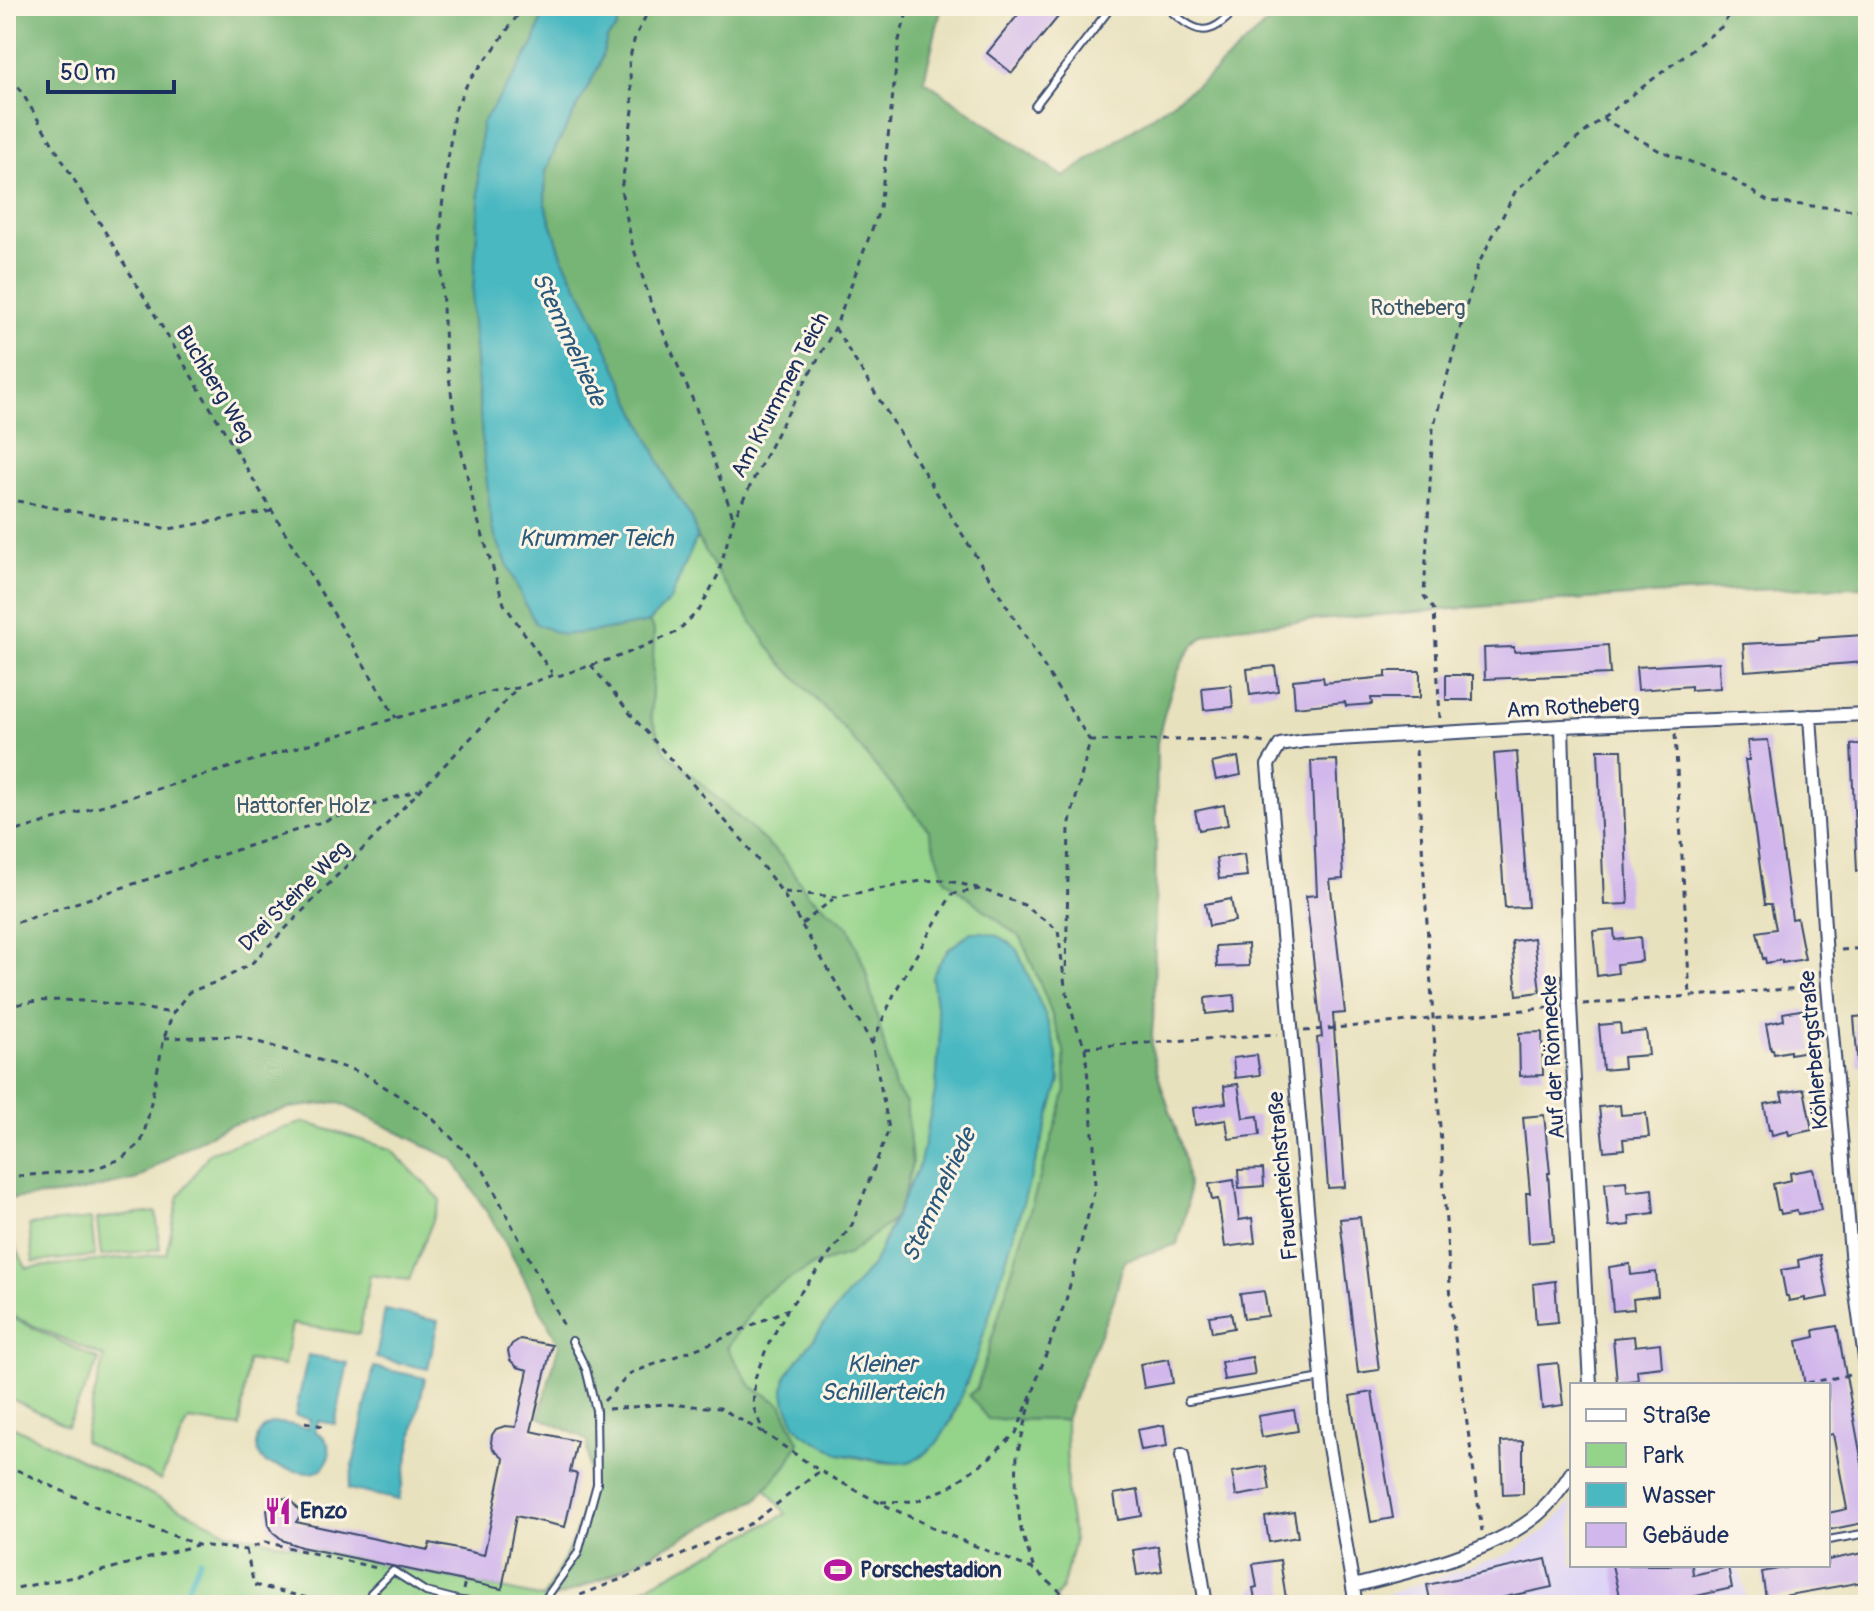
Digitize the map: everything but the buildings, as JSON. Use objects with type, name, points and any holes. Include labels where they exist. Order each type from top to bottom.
[{"type":"street","name":"Am Rotheberg","points":[[1280,745],[1562,726],[1868,714]]},
{"type":"street","name":"Köhlerbergstraße","points":[[1810,716],[1825,951],[1852,1265],[1867,1376]]},
{"type":"street","name":"Auf der Rönnecke","points":[[1562,726],[1570,1005],[1590,1383]]},
{"type":"street","name":"Frauenteichstraße","points":[[1280,745],[1268,765],[1291,1033],[1327,1435],[1356,1605]]},
{"type":"street","points":[[1182,1455],[1206,1605]]},
{"type":"street","points":[[1353,1586],[1425,1566],[1511,1534],[1550,1503],[1570,1475]]},
{"type":"lane","points":[[1035,106],[1112,6]]},
{"type":"lane","points":[[1165,6],[1187,26],[1198,31],[1225,21],[1239,6]]},
{"type":"lane","points":[[541,1605],[578,1553],[597,1484],[596,1410],[586,1369],[572,1341]]},
{"type":"lane","points":[[1188,1401],[1322,1378]]},
{"type":"lane","points":[[1830,1540],[1868,1533]]},
{"type":"lane","points":[[369,1605],[371,1593],[393,1571],[426,1592],[493,1605]]},
{"type":"path","points":[[524,6],[468,82],[454,112],[441,215],[442,286],[445,348],[456,427],[476,514],[504,604],[553,675]]},
{"type":"path","points":[[651,6],[635,37],[629,61],[633,110],[621,190],[632,243],[651,304],[695,405],[734,518]]},
{"type":"path","name":"Am Krummen Teich","points":[[6,834],[396,718],[493,691],[517,688],[553,675],[555,677],[623,655],[677,632],[700,609],[718,575],[734,518],[835,328],[880,208],[899,40],[909,6]]},
{"type":"path","points":[[1440,734],[1434,610],[1424,596],[1433,428],[1477,267],[1516,190],[1602,118],[1724,25],[1732,6]]},
{"type":"path","name":"Buchberg Weg","points":[[6,66],[396,718]]},
{"type":"path","points":[[1602,118],[1658,150],[1724,174],[1769,202],[1868,211]]},
{"type":"path","points":[[835,328],[1090,741],[1069,826],[1065,986]]},
{"type":"path","points":[[17,501],[169,529],[272,511]]},
{"type":"path","points":[[591,665],[744,842],[782,892],[872,1043],[889,1129],[852,1225],[788,1309],[767,1347],[755,1378],[753,1406],[764,1433]]},
{"type":"path","name":"Drei Steine Weg","points":[[6,1177],[91,1170],[121,1159],[141,1143],[164,1038],[173,1013],[189,992],[222,980],[252,963],[517,688]]},
{"type":"path","points":[[1675,722],[1690,996]]},
{"type":"path","points":[[1415,734],[1452,1316],[1484,1546]]},
{"type":"path","points":[[1090,741],[1243,739],[1280,745]]},
{"type":"path","points":[[6,926],[422,789]]},
{"type":"path","points":[[782,892],[836,897],[921,881],[945,880],[1024,905],[1058,930],[1065,986],[1085,1047],[1095,1189],[1066,1300],[1016,1433],[987,1460],[948,1488],[917,1501],[878,1502]]},
{"type":"path","points":[[872,1043],[896,990],[952,894],[981,889]]},
{"type":"path","points":[[802,924],[836,897]]},
{"type":"path","points":[[1825,951],[1868,948]]},
{"type":"path","points":[[1085,1047],[1291,1033],[1570,1005],[1828,986]]},
{"type":"path","points":[[6,1008],[20,1003],[63,1001],[173,1013]]},
{"type":"path","points":[[164,1038],[238,1036],[363,1073],[430,1116],[484,1171],[572,1341]]},
{"type":"path","points":[[596,1410],[631,1373],[717,1341],[788,1309]]},
{"type":"path","points":[[1812,1383],[1867,1376]]},
{"type":"path","points":[[1035,1570],[1021,1530],[1016,1491],[1017,1455],[1037,1379]]},
{"type":"path","points":[[596,1410],[665,1404],[720,1408],[820,1471],[878,1502],[1035,1570],[1076,1605]]},
{"type":"path","points":[[305,1422],[322,1426]]},
{"type":"path","points":[[6,1465],[104,1510],[198,1545],[246,1550],[265,1542],[393,1571]]},
{"type":"path","points":[[554,1605],[677,1557],[752,1523],[820,1471]]},
{"type":"path","points":[[6,1590],[94,1573],[198,1545]]},
{"type":"path","points":[[246,1550],[254,1585],[336,1605]]},
{"type":"shaded area","points":[[1570,1504],[1570,1567],[1739,1567],[1748,1605],[1375,1605],[1379,1597],[1508,1554],[1545,1531]]},
{"type":"green space","name":"Hattorfer Holz","points":[[6,6],[546,6],[534,43],[482,123],[472,309],[492,529],[536,623],[607,630],[649,622],[654,630],[651,717],[665,751],[782,857],[808,894],[849,927],[865,969],[895,1088],[906,1103],[912,1163],[903,1199],[893,1220],[849,1254],[812,1266],[762,1295],[727,1348],[751,1386],[781,1404],[799,1442],[786,1466],[756,1500],[606,1577],[561,1596],[543,1598],[567,1554],[584,1507],[589,1473],[587,1441],[539,1417],[559,1344],[500,1233],[454,1160],[338,1102],[290,1108],[227,1126],[179,1151],[137,1179],[69,1194],[6,1199]]},
{"type":"green space","name":"Rotheberg","points":[[618,6],[632,19],[661,6],[942,6],[924,80],[1064,177],[1207,78],[1286,6],[1868,6],[1868,587],[1630,596],[1235,627],[1208,635],[1195,644],[1176,677],[1157,743],[1152,1038],[1157,1072],[1184,1159],[1187,1207],[1177,1244],[1126,1260],[1113,1302],[1066,1420],[988,1419],[969,1395],[977,1388],[1066,1091],[1064,1050],[1022,939],[945,879],[929,830],[846,731],[777,658],[719,575],[697,537],[692,518],[670,485],[563,259],[545,204],[546,172],[599,66],[607,38],[616,29],[620,15]]},
{"type":"green space","points":[[621,6],[661,6],[632,20]]},
{"type":"green space","points":[[697,537],[777,658],[846,730],[929,830],[946,880],[1022,939],[1064,1050],[1066,1091],[977,1388],[970,1395],[988,1419],[1066,1420],[1067,1495],[1074,1542],[1062,1589],[1054,1600],[1061,1605],[611,1605],[786,1514],[766,1488],[786,1466],[799,1442],[781,1404],[751,1386],[727,1348],[761,1295],[812,1266],[849,1253],[893,1220],[874,1263],[786,1376],[786,1404],[796,1426],[804,1434],[840,1454],[879,1462],[908,1462],[920,1458],[937,1442],[952,1420],[977,1356],[1060,1080],[1056,1050],[1046,1017],[1017,950],[983,932],[971,932],[948,950],[932,977],[940,1033],[936,1088],[920,1163],[903,1200],[912,1163],[906,1103],[895,1088],[865,969],[849,927],[808,894],[782,857],[665,752],[651,717],[654,630],[649,622],[670,600]]},
{"type":"green space","points":[[304,1122],[390,1149],[441,1200],[409,1280],[370,1275],[359,1334],[292,1324],[284,1366],[248,1360],[240,1427],[189,1420],[160,1480],[83,1441],[104,1357],[8,1314],[6,1317],[6,1227],[26,1268],[166,1254],[179,1196],[210,1152]]},
{"type":"green space","points":[[156,1212],[160,1249],[101,1256],[97,1219]]},
{"type":"green space","points":[[91,1219],[95,1256],[33,1262],[29,1225]]},
{"type":"green space","points":[[9,1316],[99,1360],[67,1426],[6,1396],[6,1323]]},
{"type":"green space","points":[[6,1423],[228,1532],[543,1598],[552,1605],[6,1605]]},
{"type":"water","name":"Krummer Teich","points":[[546,6],[618,6],[620,15],[616,29],[607,38],[599,66],[545,173],[545,204],[563,259],[588,306],[670,485],[692,518],[697,537],[670,600],[649,622],[563,635],[536,624],[492,529],[472,309],[482,123],[534,43]]},
{"type":"water","name":"Kleiner Schillerteich","points":[[971,932],[995,935],[1017,950],[1046,1017],[1056,1050],[1060,1080],[977,1356],[943,1434],[919,1458],[908,1462],[895,1463],[840,1454],[804,1434],[796,1426],[786,1404],[786,1376],[874,1263],[920,1163],[936,1088],[940,1033],[932,977],[948,950]]},
{"type":"water","points":[[385,1310],[438,1321],[428,1369],[376,1358]]},
{"type":"water","points":[[308,1355],[348,1363],[335,1424],[318,1421],[315,1431],[327,1442],[329,1458],[324,1467],[311,1473],[267,1464],[257,1447],[262,1429],[268,1425],[279,1423],[308,1428],[310,1419],[295,1416]]},
{"type":"water","points":[[374,1367],[425,1378],[399,1500],[348,1489]]},
{"type":"waterway","points":[[180,1605],[200,1560]]},
{"type":"place","name":"Enzo","points":[[278,1511]]},
{"type":"place","name":"Porschestadion","points":[[838,1570]]},
{"type":"water label","name":"Stemmelriede","points":[[569,339]]},
{"type":"water label","name":"Stemmelriede","points":[[939,1195]]}]
